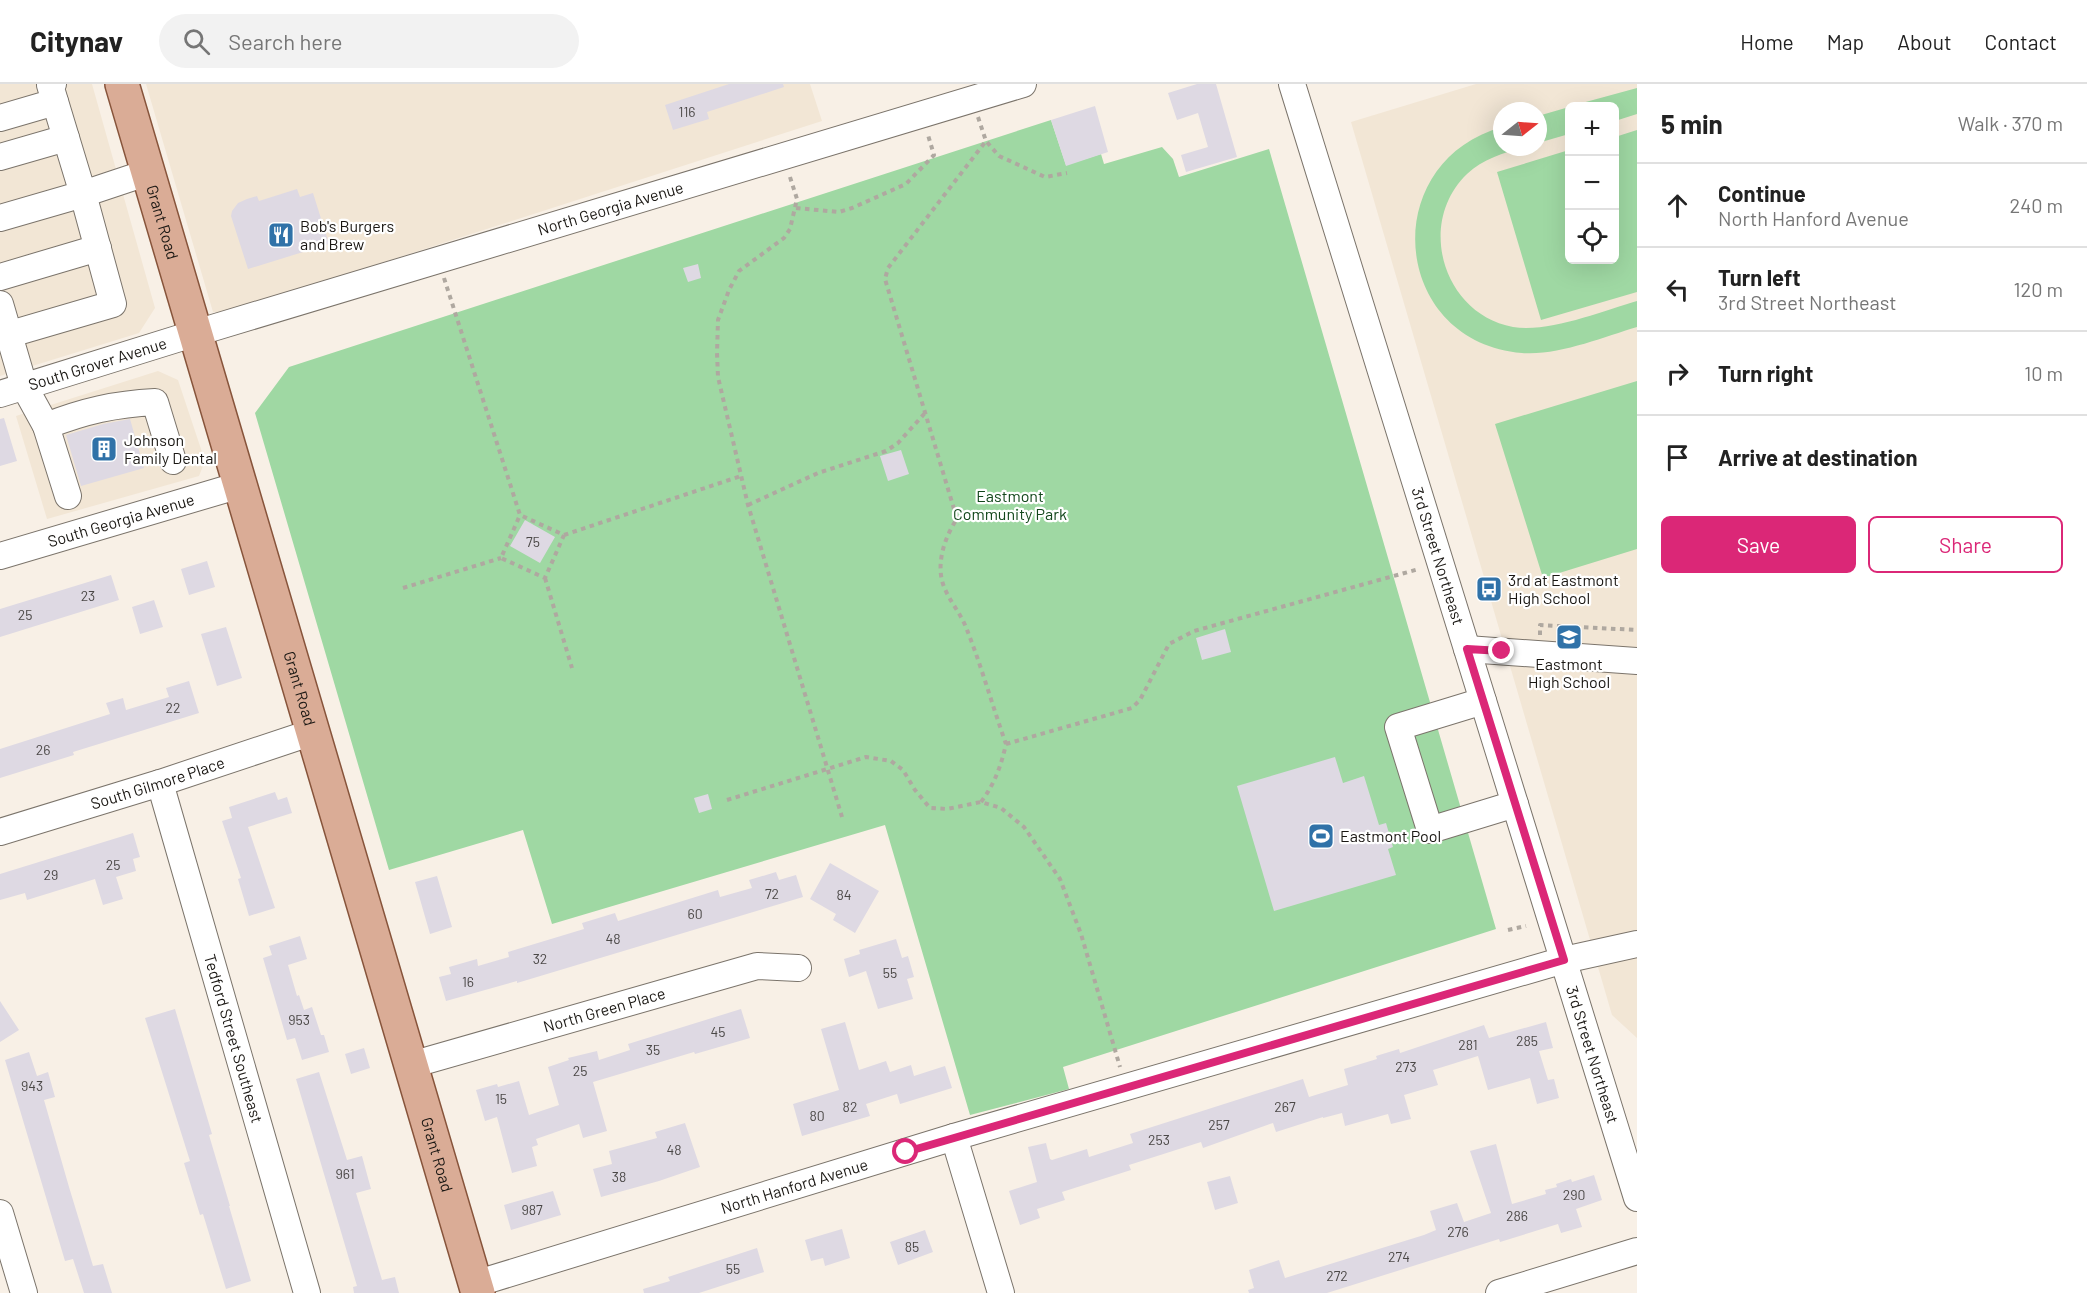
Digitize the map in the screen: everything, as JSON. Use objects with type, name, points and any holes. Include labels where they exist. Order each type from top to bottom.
[{"type":"main road","name":"Grant Road","points":[[122,84],[477,1289]]},
{"type":"street","name":"North Georgia Avenue","points":[[196,333],[1023,84]]},
{"type":"street","name":"3rd Street Northeast","points":[[1292,84],[1637,1198]]},
{"type":"street","points":[[0,118],[54,93],[113,304],[4,336]]},
{"type":"street","points":[[0,157],[66,138]]},
{"type":"street","points":[[0,218],[148,172]]},
{"type":"street","points":[[0,277],[98,248]]},
{"type":"street","points":[[0,304],[12,390],[46,426],[68,496]]},
{"type":"street","name":"South Grover Avenue","points":[[12,390],[196,333]]},
{"type":"street","points":[[46,426],[78,414],[114,405],[155,402],[173,461]]},
{"type":"street","name":"South Georgia Avenue","points":[[0,556],[240,485]]},
{"type":"street","points":[[1467,649],[1637,661]]},
{"type":"street","points":[[1483,701],[1398,727],[1430,830],[1515,804]]},
{"type":"street","name":"South Gilmore Place","points":[[0,832],[160,783],[313,732]]},
{"type":"street","name":"Tedford Street Southeast","points":[[160,783],[307,1293]]},
{"type":"street","name":"North Hanford Avenue","points":[[477,1289],[954,1137],[1564,960],[1637,944]]},
{"type":"street","name":"North Green Place","points":[[411,1065],[757,966],[798,968]]},
{"type":"street","points":[[954,1137],[1001,1293]]},
{"type":"street","points":[[0,1213],[8,1270],[24,1293]]},
{"type":"street","points":[[1499,1293],[1637,1251]]},
{"type":"path","points":[[971,100],[986,141],[999,156],[1045,177],[1067,173]]},
{"type":"path","points":[[796,208],[839,212],[906,184],[934,155],[922,114]]},
{"type":"path","points":[[981,802],[991,788],[1002,764],[1006,744],[965,625],[943,584],[941,565],[944,546],[949,531],[957,519],[885,279],[888,268],[986,141]]},
{"type":"path","points":[[784,156],[797,199],[790,229],[784,238],[739,272],[729,290],[718,320],[718,377],[748,506],[842,817]]},
{"type":"path","points":[[438,260],[520,515],[501,558]]},
{"type":"path","points":[[748,506],[818,473],[886,451],[898,443],[925,412]]},
{"type":"path","points":[[520,515],[564,535],[741,476]]},
{"type":"path","points":[[564,535],[545,578],[572,668]]},
{"type":"path","points":[[403,588],[501,558],[545,578]]},
{"type":"path","points":[[1006,744],[1132,708],[1140,700],[1169,644],[1194,631],[1440,563]]},
{"type":"path","points":[[1539,640],[1540,625],[1637,630]]},
{"type":"path","points":[[727,800],[866,757],[878,757],[891,761],[903,770],[915,790],[930,808],[947,808],[981,802],[1001,808],[1024,827],[1060,879],[1081,934],[1116,1054]]},
{"type":"path","points":[[1508,930],[1526,926]]},
{"type":"shaded area","points":[[0,84],[92,84],[155,308],[139,333],[0,376]]},
{"type":"shaded area","points":[[146,84],[810,84],[822,121],[229,312],[213,312]]},
{"type":"shaded area","name":"Eastmont High School","points":[[1476,84],[1637,84],[1637,1038],[1612,1015],[1351,122]]},
{"type":"shaded area","points":[[158,371],[178,380],[205,461],[199,476],[47,519],[16,416]]},
{"type":"green space","points":[[1637,88],[1637,114],[1619,120],[1619,102],[1586,102]]},
{"type":"green space","points":[[1565,108],[1565,135],[1547,140],[1547,113]]},
{"type":"green space","name":"Eastmont Community Park","points":[[1051,120],[1066,165],[1101,154],[1104,164],[1162,147],[1173,159],[1179,177],[1269,149],[1496,929],[1063,1067],[1069,1089],[970,1115],[885,825],[552,924],[523,830],[389,870],[255,413],[289,367]]},
{"type":"green space","points":[[1637,130],[1637,292],[1541,320],[1497,172],[1565,151],[1565,264],[1619,264],[1619,136]]},
{"type":"green space","points":[[1493,131],[1493,156],[1496,156],[1467,174],[1451,194],[1443,217],[1441,241],[1445,264],[1454,286],[1469,304],[1489,319],[1513,327],[1527,328],[1559,324],[1637,301],[1637,327],[1565,349],[1522,353],[1478,342],[1446,318],[1425,286],[1416,249],[1418,211],[1434,176],[1461,147]]},
{"type":"green space","points":[[1637,381],[1637,549],[1543,578],[1495,424]]},
{"type":"building","points":[[729,84],[783,84],[784,87],[707,112],[709,119],[673,130],[665,105]]},
{"type":"building","points":[[1197,84],[1216,84],[1237,157],[1186,172],[1181,155],[1208,147],[1198,113],[1177,120],[1168,93]]},
{"type":"building","points":[[1095,106],[1108,152],[1066,166],[1051,120]]},
{"type":"building","name":"Bob's Burgers and Brew","points":[[297,189],[300,197],[313,193],[329,244],[248,269],[231,216],[232,211],[238,203],[247,199],[257,196],[259,201]]},
{"type":"building","points":[[698,264],[701,278],[688,282],[683,268]]},
{"type":"building","points":[[4,418],[17,461],[0,466],[0,419]]},
{"type":"building","name":"Johnson Family Dental","points":[[130,419],[144,468],[81,486],[66,435]]},
{"type":"building","points":[[901,450],[909,474],[888,481],[880,456]]},
{"type":"building","points":[[525,520],[555,537],[540,563],[510,546]]},
{"type":"building","points":[[207,561],[215,587],[189,595],[181,569]]},
{"type":"building","points":[[111,575],[119,600],[0,637],[0,609]]},
{"type":"building","points":[[154,600],[163,627],[140,634],[132,607]]},
{"type":"building","points":[[226,627],[242,678],[217,686],[201,634]]},
{"type":"building","points":[[1225,629],[1231,652],[1202,660],[1196,638]]},
{"type":"building","points":[[189,681],[199,713],[73,752],[74,755],[0,778],[0,749],[110,714],[106,703],[123,698],[126,710],[169,697],[166,688]]},
{"type":"building","name":"Eastmont Pool","points":[[1335,757],[1343,783],[1364,776],[1379,825],[1386,823],[1393,847],[1388,849],[1396,875],[1274,911],[1237,786]]},
{"type":"building","points":[[275,792],[278,800],[287,797],[292,813],[248,827],[275,908],[249,916],[238,879],[241,878],[222,821],[232,818],[229,807]]},
{"type":"building","points":[[708,794],[712,809],[699,813],[694,798]]},
{"type":"building","points":[[133,833],[140,857],[133,859],[136,871],[116,877],[123,899],[103,905],[95,879],[27,900],[25,893],[0,900],[0,874]]},
{"type":"building","points":[[830,863],[879,891],[855,933],[833,920],[836,914],[810,899]]},
{"type":"building","points":[[776,872],[779,880],[796,875],[803,897],[517,983],[517,981],[446,1001],[439,977],[451,974],[449,967],[477,959],[478,966],[509,957],[508,952],[584,929],[582,923],[615,913],[618,921],[718,890],[720,897],[752,888],[749,880]]},
{"type":"building","points":[[437,876],[452,927],[430,934],[415,882]]},
{"type":"building","points":[[300,936],[307,959],[288,965],[297,996],[299,995],[304,1010],[312,1007],[329,1052],[302,1060],[295,1038],[287,1040],[263,958],[272,955],[269,946]]},
{"type":"building","points":[[896,939],[902,958],[908,956],[914,977],[907,979],[913,999],[878,1009],[866,971],[849,977],[844,959],[860,954],[859,950]]},
{"type":"building","points":[[0,1001],[19,1030],[0,1042]]},
{"type":"building","points":[[175,1009],[212,1134],[209,1135],[251,1281],[226,1289],[203,1214],[200,1215],[184,1163],[190,1161],[145,1018]]},
{"type":"building","points":[[741,1009],[750,1038],[593,1082],[607,1131],[583,1138],[579,1124],[536,1139],[538,1145],[532,1147],[537,1166],[512,1173],[497,1117],[485,1121],[476,1090],[519,1081],[529,1115],[559,1105],[548,1067],[569,1060],[568,1058],[597,1051],[599,1060],[630,1050],[628,1044]]},
{"type":"building","points":[[845,1022],[859,1070],[886,1061],[890,1072],[911,1065],[914,1076],[945,1066],[952,1088],[900,1104],[897,1094],[866,1104],[870,1116],[802,1136],[793,1104],[839,1090],[821,1029]]},
{"type":"building","points":[[1546,1022],[1553,1048],[1539,1051],[1548,1080],[1554,1079],[1559,1098],[1537,1104],[1530,1078],[1488,1090],[1478,1056],[1433,1070],[1438,1085],[1404,1095],[1411,1119],[1391,1124],[1388,1114],[1345,1126],[1342,1113],[1276,1132],[1273,1123],[1203,1148],[1201,1142],[1129,1165],[1131,1170],[1062,1192],[1065,1200],[1037,1209],[1040,1218],[1020,1225],[1009,1191],[1037,1182],[1028,1147],[1046,1143],[1052,1160],[1087,1149],[1089,1157],[1133,1143],[1130,1134],[1303,1079],[1309,1097],[1348,1085],[1344,1069],[1377,1059],[1376,1056],[1399,1049],[1400,1053],[1484,1025],[1489,1038]]},
{"type":"building","points":[[364,1048],[370,1068],[351,1074],[345,1054]]},
{"type":"building","points":[[29,1052],[37,1076],[48,1072],[55,1097],[44,1100],[69,1187],[93,1266],[103,1264],[112,1293],[84,1293],[73,1259],[65,1261],[5,1060]]},
{"type":"building","points":[[319,1072],[347,1160],[362,1156],[371,1189],[356,1193],[382,1280],[395,1277],[399,1293],[354,1293],[353,1287],[357,1286],[296,1079]]},
{"type":"building","points":[[685,1123],[700,1167],[601,1197],[593,1169],[612,1164],[609,1151],[657,1138],[655,1132]]},
{"type":"building","points":[[1496,1144],[1512,1204],[1546,1194],[1545,1190],[1557,1187],[1556,1184],[1594,1175],[1602,1200],[1576,1209],[1582,1227],[1561,1233],[1558,1224],[1500,1242],[1499,1239],[1327,1293],[1249,1293],[1248,1290],[1254,1288],[1249,1270],[1279,1260],[1285,1278],[1436,1230],[1430,1211],[1457,1203],[1464,1222],[1491,1213],[1470,1151]]},
{"type":"building","points":[[1230,1176],[1238,1203],[1215,1210],[1207,1182]]},
{"type":"building","points":[[553,1191],[561,1215],[511,1230],[504,1205]]},
{"type":"building","points":[[842,1229],[850,1258],[825,1266],[823,1258],[811,1261],[805,1240]]},
{"type":"building","points":[[925,1230],[933,1252],[898,1265],[890,1242]]},
{"type":"building","points":[[757,1248],[764,1272],[699,1293],[644,1293],[643,1289],[670,1281],[668,1277]]},
{"type":"place","name":"Bob's Burgers and Brew","points":[[281,235]]},
{"type":"place","name":"Johnson Family Dental","points":[[104,449]]},
{"type":"place","name":"3rd at Eastmont High School","points":[[1489,589]]},
{"type":"place","name":"Eastmont High School","points":[[1569,637]]},
{"type":"place","name":"Eastmont Pool","points":[[1321,836]]},
{"type":"route","points":[[906,1152],[1564,960],[1467,649],[1502,651]]}]
